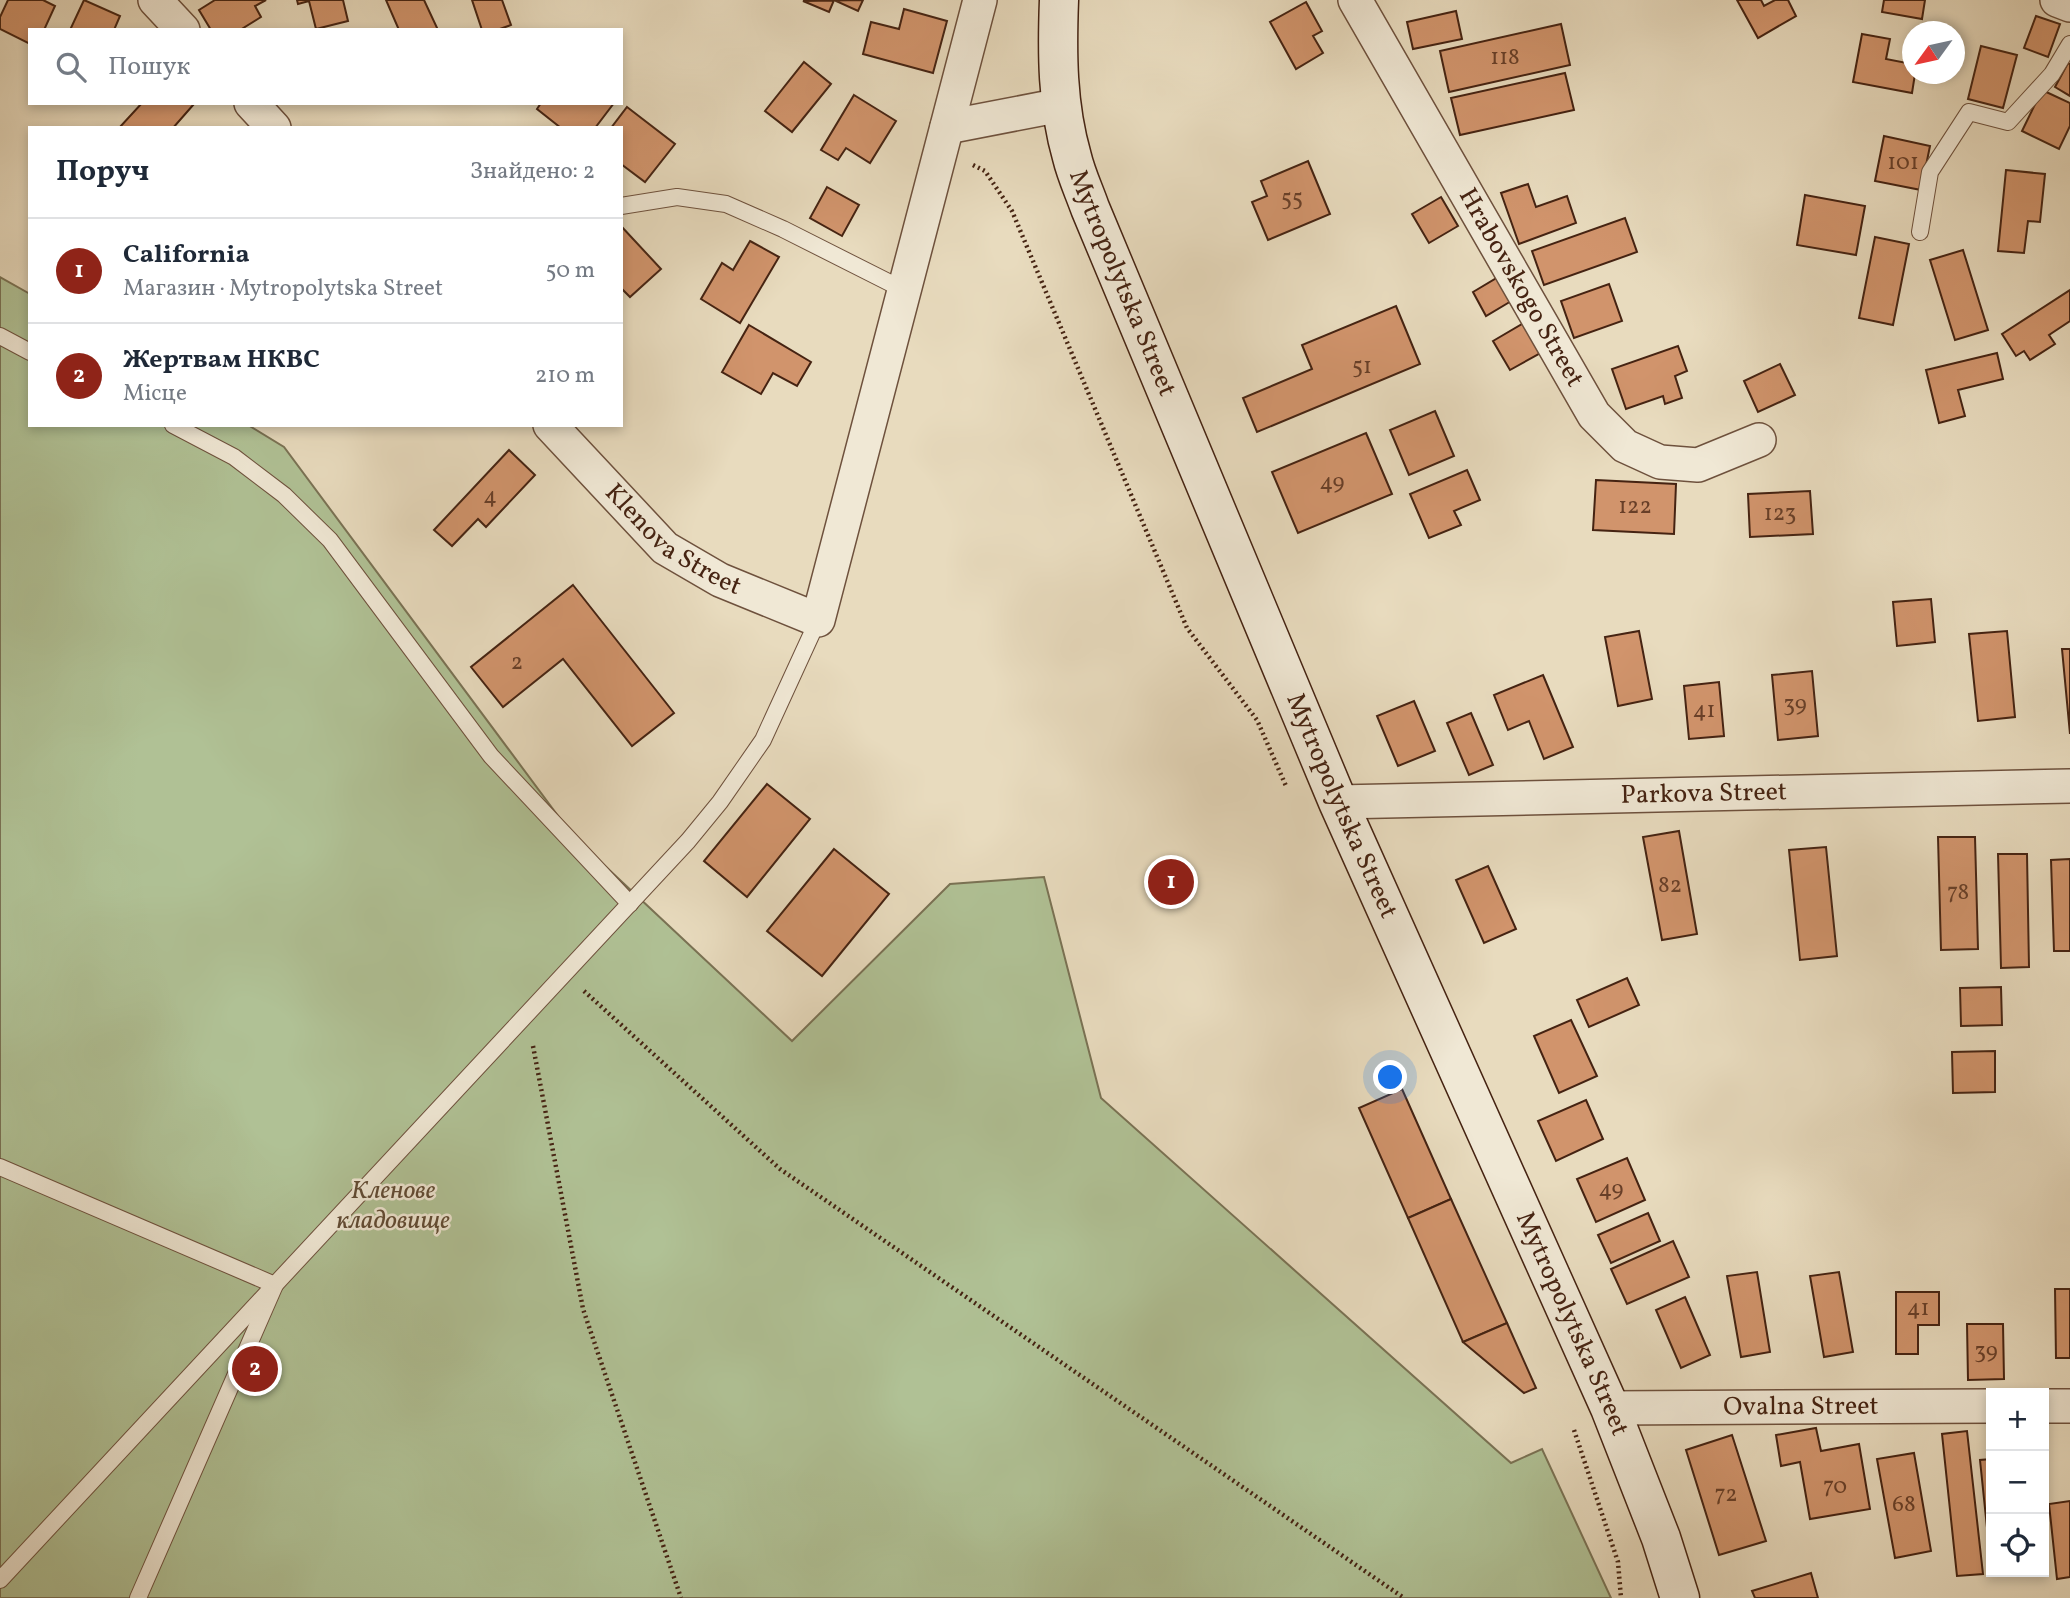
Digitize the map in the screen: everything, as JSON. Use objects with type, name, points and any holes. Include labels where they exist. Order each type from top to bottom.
[{"type":"main road","name":"Mytropolytska Street","points":[[1059,0],[1057,52],[1061,105],[1072,158],[1090,208],[1338,802],[1609,1408],[1661,1538],[1680,1598]]},
{"type":"street","points":[[155,0],[181,28]]},
{"type":"street","points":[[818,620],[979,0]]},
{"type":"street","name":"Hrabovskogo Street","points":[[1354,0],[1594,415],[1625,446],[1660,462],[1698,466],[1759,440]]},
{"type":"street","points":[[2057,0],[2070,5]]},
{"type":"street","points":[[253,105],[272,126]]},
{"type":"street","points":[[944,138],[1061,105]]},
{"type":"street","name":"Klenova Street","points":[[552,427],[665,548],[720,580],[818,620]]},
{"type":"street","name":"Parkova Street","points":[[1338,802],[2070,786]]},
{"type":"street","name":"Ovalna Street","points":[[1609,1408],[1986,1406]]},
{"type":"street","points":[[2049,1406],[2070,1406]]},
{"type":"lane","points":[[1920,232],[1930,172],[1969,112],[2008,122],[2052,74],[2070,44]]},
{"type":"lane","points":[[623,206],[677,197],[726,204],[783,229],[904,290]]},
{"type":"lane","points":[[0,336],[28,351]]},
{"type":"lane","points":[[177,427],[234,457],[284,495],[330,540],[491,756],[630,904]]},
{"type":"lane","points":[[0,1580],[688,841],[720,802],[763,740],[818,620]]},
{"type":"lane","points":[[0,1167],[275,1285]]},
{"type":"lane","points":[[138,1598],[275,1285]]},
{"type":"path","points":[[944,138],[985,171],[1012,211],[1187,628],[1257,720],[1290,794]]},
{"type":"path","points":[[565,974],[780,1169],[1404,1598]]},
{"type":"path","points":[[527,1015],[583,1309],[681,1598]]},
{"type":"path","points":[[1572,1423],[1618,1562],[1621,1598]]},
{"type":"green space","name":"Кленове кладовище","points":[[0,277],[28,293],[28,427],[251,427],[284,447],[573,836],[792,1041],[950,884],[1044,877],[1101,1098],[1511,1463],[1542,1449],[1611,1598],[0,1598]]},
{"type":"building","points":[[8,0],[43,0],[55,6],[45,28],[28,28],[28,43],[0,29],[0,17]]},
{"type":"building","points":[[84,0],[120,16],[115,28],[71,28]]},
{"type":"building","points":[[215,0],[266,0],[255,6],[261,17],[243,28],[210,28],[199,10]]},
{"type":"building","points":[[297,0],[343,0],[348,21],[316,28],[309,1],[298,4]]},
{"type":"building","points":[[386,0],[424,0],[437,28],[398,28]]},
{"type":"building","points":[[472,0],[502,0],[511,25],[503,28],[481,28]]},
{"type":"building","points":[[834,0],[829,12],[803,1]]},
{"type":"building","points":[[835,0],[863,0],[858,11]]},
{"type":"building","points":[[1737,0],[1761,0],[1764,6],[1775,0],[1788,0],[1796,16],[1758,38]]},
{"type":"building","points":[[1884,0],[1925,0],[1922,19],[1882,12]]},
{"type":"building","points":[[1306,2],[1322,31],[1313,36],[1323,53],[1296,69],[1270,22]]},
{"type":"building","points":[[904,9],[947,21],[933,73],[863,54],[871,22],[899,29]]},
{"type":"building","points":[[1456,11],[1462,39],[1413,49],[1407,22]]},
{"type":"building","points":[[2036,16],[2060,24],[2048,57],[2024,48]]},
{"type":"building","points":[[1561,24],[1570,65],[1449,92],[1440,51]]},
{"type":"building","points":[[1862,34],[1890,39],[1886,59],[1902,62],[1902,84],[1913,84],[1912,93],[1853,82]]},
{"type":"building","points":[[1981,46],[2017,55],[2003,108],[1968,99]]},
{"type":"building","points":[[804,62],[831,84],[792,132],[765,111]]},
{"type":"building","points":[[2068,63],[2070,64],[2070,96],[2055,87]]},
{"type":"building","points":[[1565,73],[1574,110],[1460,135],[1451,98]]},
{"type":"building","points":[[2042,90],[2070,103],[2070,126],[2059,149],[2022,131]]},
{"type":"building","points":[[854,95],[896,121],[870,163],[846,148],[838,160],[821,150]]},
{"type":"building","points":[[140,105],[193,105],[175,126],[121,126]]},
{"type":"building","points":[[540,105],[612,105],[597,126],[558,126],[537,109]]},
{"type":"building","points":[[627,107],[675,144],[645,182],[623,166],[623,126],[613,126]]},
{"type":"building","points":[[1884,136],[1930,146],[1921,190],[1875,181]]},
{"type":"building","points":[[1308,161],[1330,214],[1268,240],[1252,202],[1267,196],[1261,181]]},
{"type":"building","points":[[2006,170],[2045,174],[2040,222],[2028,221],[2024,253],[1998,251]]},
{"type":"building","points":[[1528,184],[1536,207],[1567,196],[1576,223],[1519,244],[1501,193]]},
{"type":"building","points":[[827,187],[859,205],[842,236],[810,218]]},
{"type":"building","points":[[1805,195],[1865,206],[1856,255],[1797,245]]},
{"type":"building","points":[[1441,197],[1458,226],[1429,243],[1412,214]]},
{"type":"building","points":[[1625,218],[1637,252],[1544,285],[1532,251]]},
{"type":"building","points":[[623,228],[661,269],[630,297],[623,290]]},
{"type":"building","points":[[1875,237],[1909,244],[1893,325],[1859,318]]},
{"type":"building","points":[[750,241],[779,257],[740,323],[701,299],[722,263],[733,270]]},
{"type":"building","points":[[1963,250],[1988,330],[1955,340],[1930,260]]},
{"type":"building","points":[[1500,276],[1513,300],[1486,316],[1473,292]]},
{"type":"building","points":[[1609,284],[1622,321],[1574,338],[1561,301]]},
{"type":"building","points":[[2070,290],[2070,321],[2049,335],[2055,344],[2030,360],[2024,351],[2016,356],[2002,334]]},
{"type":"building","points":[[1396,306],[1420,364],[1257,432],[1243,398],[1312,369],[1302,345]]},
{"type":"building","points":[[1527,321],[1544,351],[1510,370],[1493,341]]},
{"type":"building","points":[[749,325],[811,362],[797,386],[773,373],[761,394],[722,372]]},
{"type":"building","points":[[1678,346],[1687,371],[1675,376],[1682,398],[1665,404],[1663,396],[1626,409],[1612,369]]},
{"type":"building","points":[[1997,353],[2003,379],[1958,390],[1965,416],[1939,423],[1926,370]]},
{"type":"building","points":[[1780,364],[1795,395],[1758,412],[1744,381]]},
{"type":"building","points":[[1435,411],[1454,456],[1409,475],[1390,430]]},
{"type":"building","points":[[1366,433],[1392,494],[1298,533],[1272,472]]},
{"type":"building","points":[[509,450],[535,475],[486,527],[478,519],[452,546],[434,530]]},
{"type":"building","points":[[1467,470],[1480,500],[1454,511],[1461,525],[1429,538],[1410,494]]},
{"type":"building","points":[[1596,480],[1676,484],[1674,534],[1593,530]]},
{"type":"building","points":[[1810,491],[1813,534],[1750,537],[1748,494]]},
{"type":"building","points":[[573,585],[674,713],[632,746],[563,659],[503,707],[471,667]]},
{"type":"building","points":[[1931,599],[1935,642],[1897,646],[1893,602]]},
{"type":"building","points":[[1639,631],[1652,699],[1618,706],[1605,637]]},
{"type":"building","points":[[2007,631],[2015,717],[1978,721],[1969,634]]},
{"type":"building","points":[[2062,649],[2070,649],[2070,734]]},
{"type":"building","points":[[1812,671],[1818,736],[1778,740],[1772,675]]},
{"type":"building","points":[[1543,675],[1573,747],[1544,759],[1529,721],[1508,730],[1494,695]]},
{"type":"building","points":[[1719,682],[1724,736],[1689,739],[1684,686]]},
{"type":"building","points":[[1414,701],[1435,751],[1398,766],[1377,716]]},
{"type":"building","points":[[1471,713],[1493,765],[1469,775],[1447,723]]},
{"type":"building","points":[[767,784],[810,819],[747,897],[704,861]]},
{"type":"building","points":[[1679,831],[1697,934],[1662,940],[1643,837]]},
{"type":"building","points":[[1938,837],[1975,837],[1978,949],[1941,950]]},
{"type":"building","points":[[1826,847],[1837,956],[1800,960],[1789,850]]},
{"type":"building","points":[[834,849],[889,894],[822,976],[767,931]]},
{"type":"building","points":[[1998,854],[2027,854],[2029,967],[2001,968]]},
{"type":"building","points":[[2070,859],[2070,951],[2054,951],[2051,860]]},
{"type":"building","points":[[1488,866],[1516,929],[1484,943],[1456,880]]},
{"type":"building","points":[[1627,978],[1639,1005],[1589,1027],[1577,1000]]},
{"type":"building","points":[[2001,987],[2002,1025],[1961,1026],[1960,988]]},
{"type":"building","points":[[1571,1020],[1597,1076],[1559,1093],[1534,1036]]},
{"type":"building","points":[[1995,1051],[1995,1092],[1953,1093],[1952,1052]]},
{"type":"building","points":[[1402,1089],[1451,1199],[1408,1218],[1359,1108]]},
{"type":"building","points":[[1586,1100],[1603,1139],[1556,1161],[1538,1121]]},
{"type":"building","points":[[1627,1158],[1645,1200],[1596,1222],[1577,1179]]},
{"type":"building","points":[[1451,1199],[1507,1323],[1463,1342],[1408,1218]]},
{"type":"building","points":[[1648,1213],[1660,1241],[1611,1263],[1598,1235]]},
{"type":"building","points":[[1673,1241],[1689,1277],[1627,1304],[1611,1269]]},
{"type":"building","points":[[1757,1272],[1770,1352],[1741,1357],[1727,1276]]},
{"type":"building","points":[[1839,1272],[1853,1352],[1824,1357],[1810,1276]]},
{"type":"building","points":[[2055,1289],[2070,1289],[2070,1358],[2056,1358]]},
{"type":"building","points":[[1896,1292],[1939,1292],[1939,1325],[1918,1325],[1918,1354],[1896,1354]]},
{"type":"building","points":[[1685,1297],[1710,1355],[1681,1368],[1656,1310]]},
{"type":"building","points":[[1507,1323],[1536,1388],[1524,1393],[1463,1342]]},
{"type":"building","points":[[1967,1324],[2003,1324],[2004,1379],[1968,1380]]},
{"type":"building","points":[[1816,1428],[1821,1451],[1859,1444],[1870,1509],[1810,1519],[1800,1462],[1781,1466],[1776,1435]]},
{"type":"building","points":[[1967,1431],[1983,1574],[1957,1576],[1942,1434]]},
{"type":"building","points":[[1732,1435],[1766,1541],[1719,1555],[1686,1450]]},
{"type":"building","points":[[1914,1453],[1931,1551],[1895,1558],[1877,1459]]},
{"type":"building","points":[[1986,1459],[1986,1518],[1980,1460]]},
{"type":"building","points":[[2070,1501],[2070,1577],[2057,1579],[2049,1504]]},
{"type":"building","points":[[1811,1573],[1818,1598],[1755,1598],[1752,1591]]},
{"type":"place","name":"California","points":[[1171,882]]},
{"type":"place","name":"Жертвам НКВС","points":[[255,1369]]}]
